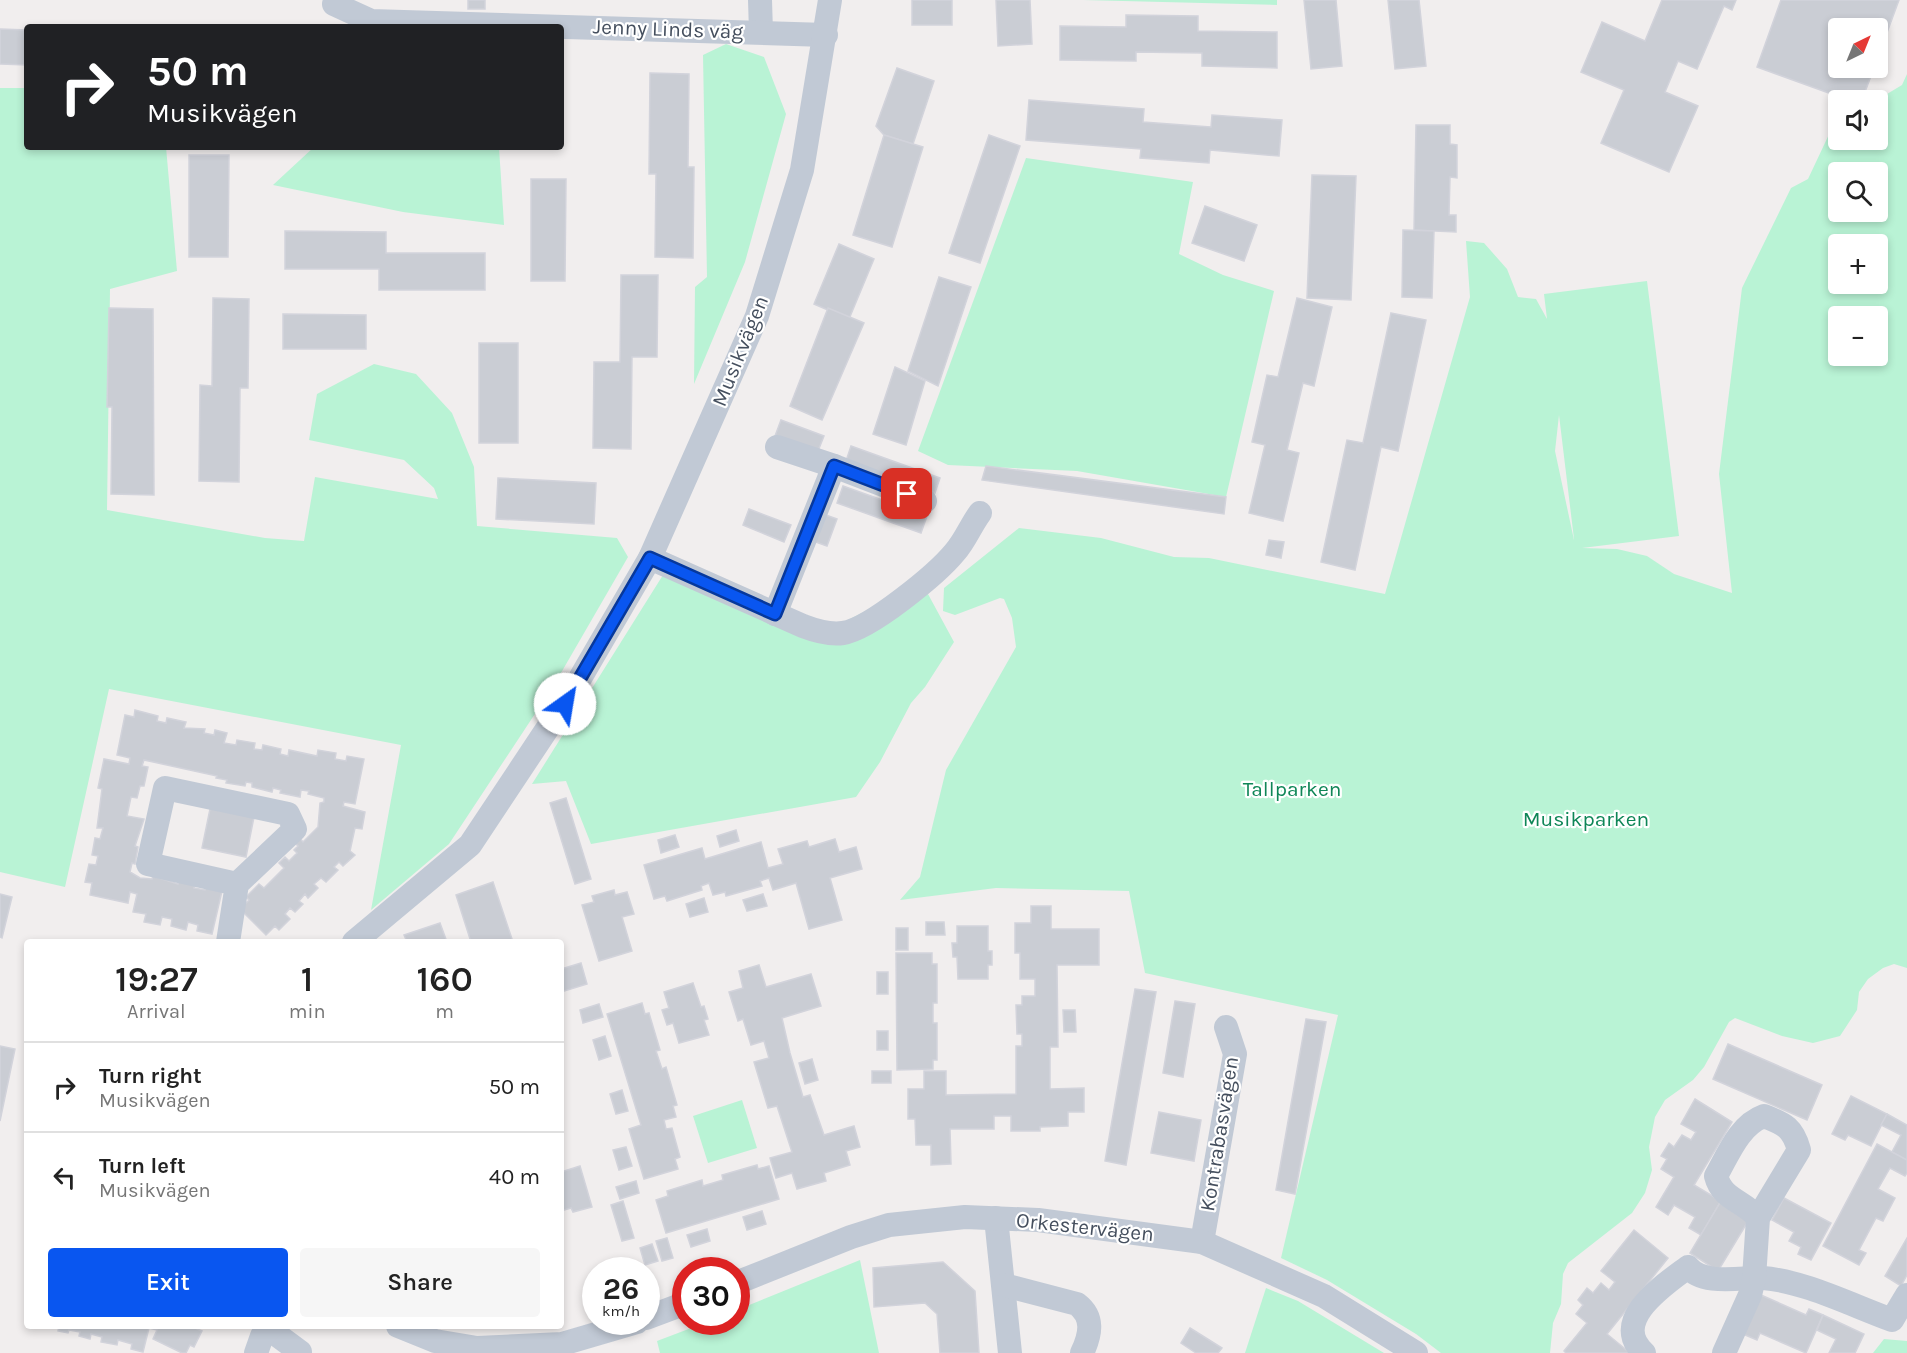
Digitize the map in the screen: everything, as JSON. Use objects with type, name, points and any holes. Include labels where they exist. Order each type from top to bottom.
[{"type":"street","points":[[760,0],[760,32]]},
{"type":"street","name":"Musikvägen","points":[[650,558],[757,316],[802,170],[830,0]]},
{"type":"street","name":"Jenny Linds väg","points":[[334,4],[371,21],[477,24]]},
{"type":"street","name":"Jenny Linds väg","points":[[564,26],[826,35]]},
{"type":"street","points":[[777,447],[925,501]]},
{"type":"street","points":[[775,614],[834,466]]},
{"type":"street","points":[[358,939],[470,845],[575,687],[650,558],[822,633],[855,629],[931,575],[957,551],[980,513]]},
{"type":"street","points":[[228,939],[237,884],[295,829],[288,814],[165,788],[148,864],[237,884]]},
{"type":"street","name":"Kontrabasvägen","points":[[1202,1242],[1235,1054],[1226,1027]]},
{"type":"street","name":"Orkestervägen","points":[[750,1277],[851,1237],[889,1225],[965,1217],[1038,1220],[1202,1242],[1324,1296],[1416,1353]]},
{"type":"street","points":[[996,1218],[1010,1353]]},
{"type":"street","points":[[1724,1353],[1754,1278],[1758,1218]]},
{"type":"street","points":[[1644,1353],[1632,1336],[1632,1323],[1649,1299],[1688,1267],[1693,1274],[1705,1278],[1754,1278],[1788,1282],[1892,1320],[1907,1296]]},
{"type":"street","points":[[1004,1285],[1077,1304],[1086,1311],[1090,1320],[1082,1353]]},
{"type":"street","points":[[256,1353],[262,1336],[270,1329]]},
{"type":"street","points":[[272,1329],[300,1352]]},
{"type":"street","points":[[405,1329],[435,1341],[477,1348],[562,1344],[593,1335]]},
{"type":"green space","points":[[1083,0],[1277,0],[1277,5]]},
{"type":"green space","points":[[726,44],[764,57],[786,114],[745,262],[694,384],[695,287],[707,277],[703,55]]},
{"type":"green space","points":[[1907,74],[1907,968],[1894,964],[1883,968],[1868,979],[1859,992],[1857,1010],[1840,1036],[1813,1043],[1782,1036],[1735,1018],[1729,1022],[1704,1067],[1693,1080],[1665,1100],[1655,1117],[1649,1147],[1652,1170],[1645,1193],[1632,1213],[1568,1263],[1563,1274],[1561,1304],[1553,1323],[1550,1353],[1441,1353],[1416,1334],[1327,1280],[1281,1258],[1338,1015],[1145,973],[1129,891],[996,888],[900,900],[920,877],[946,770],[1016,647],[1012,618],[1004,599],[1000,598],[955,615],[943,611],[944,588],[1019,528],[1101,538],[1174,557],[1209,558],[1385,594],[1470,297],[1466,241],[1484,243],[1507,269],[1518,297],[1536,299],[1547,319],[1544,294],[1647,281],[1679,536],[1582,548],[1617,549],[1647,556],[1674,574],[1732,593],[1719,474],[1742,288],[1791,188],[1808,179],[1828,136],[1828,150],[1888,150],[1888,93],[1902,85]],"holes":[[[1559,415],[1574,540],[1555,451]]]},
{"type":"green space","points":[[0,88],[24,88],[24,150],[166,150],[177,271],[110,289],[107,510],[265,538],[304,541],[315,477],[438,499],[434,488],[404,460],[309,440],[317,394],[374,364],[416,374],[452,413],[474,467],[477,526],[617,538],[628,557],[554,685],[449,844],[371,910],[401,745],[109,689],[65,887],[0,872]]},
{"type":"green space","points":[[311,150],[499,150],[504,225],[403,212],[273,185]]},
{"type":"green space","points":[[1026,158],[1193,182],[1179,254],[1223,275],[1274,291],[1226,497],[1077,471],[948,465],[918,451]]},
{"type":"green space","points":[[668,567],[822,633],[922,583],[954,642],[925,687],[911,703],[880,762],[856,797],[591,844],[566,781],[532,784]]},
{"type":"green space","points":[[742,1100],[757,1148],[708,1163],[693,1116]]},
{"type":"green space","points":[[860,1260],[879,1353],[660,1353],[657,1341],[673,1335],[750,1335],[750,1305]]},
{"type":"green space","points":[[1266,1288],[1298,1301],[1384,1353],[1245,1353]]},
{"type":"green space","points":[[1884,1339],[1907,1341],[1907,1353],[1873,1353]]},
{"type":"building","points":[[468,0],[485,0],[485,9],[468,9]]},
{"type":"building","points":[[912,0],[952,0],[952,25],[912,25]]},
{"type":"building","points":[[996,0],[1030,0],[1032,44],[998,46]]},
{"type":"building","points":[[1304,0],[1336,0],[1342,66],[1311,69]]},
{"type":"building","points":[[1388,0],[1419,0],[1426,66],[1395,69]]},
{"type":"building","points":[[1662,0],[1736,0],[1732,10],[1724,6],[1697,69],[1678,61],[1665,92],[1698,106],[1669,172],[1601,143],[1624,90],[1581,72],[1602,22],[1645,41]]},
{"type":"building","points":[[1781,0],[1899,0],[1888,30],[1888,18],[1828,18],[1828,78],[1870,78],[1866,90],[1828,90],[1828,93],[1757,67]]},
{"type":"building","points":[[1126,15],[1198,16],[1198,31],[1277,32],[1277,68],[1202,66],[1202,53],[1136,52],[1136,61],[1060,60],[1060,26],[1126,27]]},
{"type":"building","points":[[0,29],[24,30],[24,65],[0,64]]},
{"type":"building","points":[[897,68],[934,81],[913,144],[884,135],[876,126]]},
{"type":"building","points":[[650,73],[689,74],[688,167],[694,167],[693,258],[655,257],[656,174],[649,174]]},
{"type":"building","points":[[1029,100],[1144,109],[1143,122],[1211,127],[1212,115],[1282,120],[1279,156],[1210,150],[1209,163],[1140,158],[1141,149],[1026,140]]},
{"type":"building","points":[[1416,125],[1450,125],[1450,144],[1457,145],[1457,178],[1450,177],[1449,215],[1456,215],[1456,232],[1414,230]]},
{"type":"building","points":[[884,135],[923,147],[892,247],[853,235]]},
{"type":"building","points":[[989,135],[1020,146],[980,263],[949,253]]},
{"type":"building","points":[[189,155],[229,155],[228,257],[189,257]]},
{"type":"building","points":[[1312,175],[1356,176],[1351,300],[1307,298]]},
{"type":"building","points":[[531,179],[566,179],[565,281],[531,281]]},
{"type":"building","points":[[1205,206],[1257,225],[1244,261],[1192,243]]},
{"type":"building","points":[[1403,230],[1434,231],[1432,298],[1402,297]]},
{"type":"building","points":[[285,231],[386,232],[386,253],[485,253],[485,290],[379,290],[379,269],[285,269]]},
{"type":"building","points":[[839,244],[874,259],[849,319],[814,304]]},
{"type":"building","points":[[621,275],[658,275],[657,357],[632,357],[631,449],[593,448],[594,362],[620,362]]},
{"type":"building","points":[[939,277],[971,287],[938,386],[908,371]]},
{"type":"building","points":[[213,298],[249,299],[248,388],[240,388],[239,482],[199,481],[200,385],[212,386]]},
{"type":"building","points":[[1297,298],[1332,307],[1314,386],[1303,383],[1287,450],[1299,453],[1283,521],[1249,513],[1265,445],[1252,442],[1267,375],[1278,377]]},
{"type":"building","points":[[109,308],[153,309],[154,495],[111,494],[112,407],[107,407]]},
{"type":"building","points":[[828,308],[864,323],[822,420],[790,406]]},
{"type":"building","points":[[1391,313],[1426,320],[1398,451],[1381,447],[1355,570],[1321,562],[1347,440],[1363,443]]},
{"type":"building","points":[[283,314],[366,315],[366,349],[283,349]]},
{"type":"building","points":[[479,343],[518,343],[518,443],[479,443]]},
{"type":"building","points":[[895,367],[925,381],[906,445],[873,434]]},
{"type":"building","points":[[781,420],[824,436],[818,451],[775,436]]},
{"type":"building","points":[[851,446],[940,478],[935,493],[846,461]]},
{"type":"building","points":[[986,466],[1226,497],[1224,514],[982,480]]},
{"type":"building","points":[[498,478],[596,483],[594,524],[496,519]]},
{"type":"building","points":[[843,486],[927,516],[921,533],[837,503]]},
{"type":"building","points":[[749,509],[791,525],[784,542],[743,525]]},
{"type":"building","points":[[823,514],[837,519],[827,546],[813,541]]},
{"type":"building","points":[[1269,540],[1284,542],[1281,558],[1266,555]]},
{"type":"building","points":[[135,710],[158,716],[157,721],[166,723],[167,718],[186,722],[184,728],[205,729],[204,733],[214,735],[215,730],[227,733],[224,743],[236,745],[237,740],[255,743],[254,749],[262,750],[263,745],[281,749],[280,754],[288,756],[289,750],[317,756],[318,750],[336,753],[335,759],[346,761],[347,756],[364,759],[355,804],[344,802],[343,806],[365,812],[362,829],[355,828],[350,851],[355,855],[343,866],[339,862],[334,867],[338,870],[326,882],[321,878],[314,884],[318,888],[308,898],[305,894],[299,901],[303,904],[295,912],[290,908],[285,914],[290,919],[279,930],[275,926],[266,935],[240,909],[249,900],[246,897],[259,884],[264,888],[284,868],[279,863],[285,857],[289,861],[297,853],[294,850],[298,846],[294,842],[299,837],[303,842],[318,827],[320,803],[324,802],[324,798],[308,794],[309,791],[301,790],[300,797],[280,793],[281,790],[273,788],[272,792],[252,787],[252,783],[246,782],[245,786],[226,783],[227,780],[216,778],[217,776],[144,760],[142,766],[148,767],[144,786],[140,786],[137,798],[131,797],[127,816],[144,819],[135,846],[138,847],[135,864],[132,863],[130,872],[140,878],[152,879],[153,876],[178,884],[179,881],[195,885],[194,888],[205,890],[206,887],[222,891],[212,934],[197,931],[198,925],[188,922],[186,930],[171,926],[172,919],[162,917],[160,925],[144,922],[146,914],[133,912],[137,894],[130,892],[128,903],[90,895],[92,883],[85,882],[89,864],[96,865],[98,856],[92,855],[95,838],[100,839],[103,828],[97,828],[102,789],[98,788],[104,759],[129,764],[130,758],[117,755],[125,715],[134,717]]},
{"type":"building","points":[[566,798],[591,879],[575,884],[550,803]]},
{"type":"building","points":[[211,804],[255,812],[246,857],[202,848]]},
{"type":"building","points":[[736,830],[739,841],[720,847],[717,836]]},
{"type":"building","points":[[675,835],[679,847],[661,853],[658,840]]},
{"type":"building","points":[[835,839],[839,852],[856,847],[862,869],[830,878],[842,920],[809,929],[796,883],[773,890],[769,878],[760,881],[762,886],[726,896],[725,892],[713,895],[709,883],[701,886],[702,890],[667,901],[665,896],[654,899],[644,865],[702,848],[705,859],[761,842],[768,868],[783,864],[778,849],[807,841],[809,847]]},
{"type":"building","points":[[493,882],[512,939],[470,939],[456,895]]},
{"type":"building","points":[[614,890],[615,895],[627,892],[634,914],[622,917],[632,951],[599,961],[582,905],[594,902],[592,896]]},
{"type":"building","points":[[0,894],[12,897],[2,938],[0,937]]},
{"type":"building","points":[[763,894],[767,906],[747,911],[743,900]]},
{"type":"building","points":[[704,898],[708,912],[690,917],[686,904]]},
{"type":"building","points":[[1031,906],[1051,906],[1051,929],[1099,929],[1099,965],[1057,965],[1058,1047],[1050,1047],[1050,1089],[1084,1088],[1084,1112],[1068,1112],[1068,1126],[1040,1127],[1040,1131],[1011,1131],[1011,1116],[994,1116],[994,1129],[950,1129],[951,1164],[931,1165],[931,1145],[916,1145],[915,1119],[908,1119],[908,1089],[924,1089],[924,1071],[946,1071],[946,1095],[1016,1094],[1016,1046],[1022,1046],[1022,1034],[1017,1034],[1016,1005],[1022,1005],[1022,996],[1035,996],[1035,979],[1020,979],[1020,953],[1015,953],[1015,923],[1031,923]]},
{"type":"building","points":[[926,922],[944,922],[945,935],[926,935]]},
{"type":"building","points":[[440,923],[446,939],[406,939],[404,935]]},
{"type":"building","points":[[957,926],[988,926],[988,951],[992,951],[992,965],[988,965],[988,979],[958,979],[957,957],[953,957],[952,943],[957,943]]},
{"type":"building","points":[[896,928],[908,928],[908,950],[896,950]]},
{"type":"building","points":[[896,953],[932,953],[932,964],[937,964],[937,1003],[933,1003],[933,1023],[937,1023],[937,1060],[933,1060],[933,1069],[897,1070]]},
{"type":"building","points":[[581,963],[587,984],[564,991],[564,968]]},
{"type":"building","points":[[759,965],[766,987],[811,974],[821,1006],[782,1018],[790,1053],[803,1097],[810,1095],[824,1135],[854,1126],[860,1147],[846,1151],[850,1165],[824,1173],[826,1181],[797,1189],[792,1173],[776,1178],[770,1158],[792,1152],[777,1106],[768,1108],[754,1062],[769,1058],[764,1041],[751,1045],[743,1019],[738,1021],[729,992],[743,988],[739,971]]},
{"type":"building","points":[[877,972],[888,972],[888,994],[877,994]]},
{"type":"building","points":[[693,983],[701,1007],[704,1006],[708,1019],[704,1020],[709,1035],[679,1043],[673,1023],[667,1025],[662,1010],[669,1008],[664,992]]},
{"type":"building","points":[[1135,989],[1156,992],[1126,1165],[1105,1161]]},
{"type":"building","points":[[1175,1001],[1195,1004],[1183,1077],[1163,1073]]},
{"type":"building","points":[[642,1003],[645,1014],[649,1013],[660,1050],[656,1051],[662,1069],[666,1067],[677,1105],[673,1106],[676,1117],[664,1120],[666,1129],[672,1128],[680,1157],[675,1159],[678,1169],[644,1179],[629,1129],[641,1125],[607,1014]]},
{"type":"building","points":[[599,1004],[603,1017],[583,1023],[580,1010]]},
{"type":"building","points":[[1063,1010],[1075,1010],[1076,1032],[1064,1032]]},
{"type":"building","points":[[1306,1019],[1326,1022],[1295,1194],[1276,1190]]},
{"type":"building","points":[[877,1031],[888,1031],[888,1050],[877,1050]]},
{"type":"building","points":[[605,1036],[611,1056],[599,1060],[593,1040]]},
{"type":"building","points":[[1728,1044],[1822,1085],[1807,1120],[1713,1079]]},
{"type":"building","points":[[0,1046],[15,1049],[0,1121]]},
{"type":"building","points":[[812,1059],[818,1080],[805,1084],[799,1063]]},
{"type":"building","points":[[872,1071],[891,1071],[891,1083],[872,1083]]},
{"type":"building","points":[[622,1090],[628,1111],[616,1114],[610,1094]]},
{"type":"building","points":[[1851,1096],[1887,1114],[1871,1146],[1848,1135],[1845,1140],[1832,1134]]},
{"type":"building","points":[[1695,1099],[1732,1122],[1694,1185],[1721,1201],[1701,1235],[1689,1228],[1695,1217],[1674,1205],[1668,1215],[1656,1207],[1674,1177],[1661,1169],[1667,1159],[1661,1156],[1669,1143],[1674,1147],[1682,1135],[1691,1140],[1696,1132],[1681,1124]]},
{"type":"building","points":[[1159,1112],[1201,1120],[1194,1161],[1151,1153]]},
{"type":"building","points":[[1887,1114],[1907,1125],[1907,1160],[1892,1152],[1901,1135],[1881,1125]]},
{"type":"building","points":[[1877,1144],[1907,1160],[1907,1173],[1905,1176],[1890,1168],[1878,1189],[1895,1198],[1883,1221],[1876,1218],[1859,1250],[1866,1253],[1859,1265],[1823,1246]]},
{"type":"building","points":[[626,1147],[632,1166],[619,1170],[613,1150]]},
{"type":"building","points":[[757,1165],[758,1169],[769,1166],[779,1199],[666,1233],[656,1200],[668,1196],[667,1191],[702,1180],[703,1186],[723,1180],[722,1175]]},
{"type":"building","points":[[580,1166],[592,1207],[573,1212],[571,1208],[564,1210],[564,1171]]},
{"type":"building","points":[[636,1181],[639,1193],[620,1199],[616,1187]]},
{"type":"building","points":[[1784,1198],[1831,1223],[1811,1260],[1798,1254],[1801,1247],[1789,1241],[1794,1232],[1772,1220]]},
{"type":"building","points":[[623,1201],[634,1238],[622,1241],[611,1205]]},
{"type":"building","points":[[1721,1201],[1750,1218],[1718,1271],[1690,1253]]},
{"type":"building","points":[[762,1211],[766,1224],[747,1230],[743,1217]]},
{"type":"building","points":[[707,1229],[710,1241],[691,1247],[687,1235]]},
{"type":"building","points":[[1634,1230],[1668,1258],[1607,1334],[1630,1353],[1566,1353],[1564,1351],[1587,1323],[1576,1314],[1583,1305],[1578,1300],[1587,1288],[1593,1293],[1601,1283],[1609,1290],[1615,1282],[1601,1271]]},
{"type":"building","points":[[667,1238],[672,1258],[662,1261],[656,1241]]},
{"type":"building","points":[[1907,1238],[1907,1275],[1901,1286],[1885,1276]]},
{"type":"building","points":[[652,1244],[657,1257],[643,1257],[640,1248]]},
{"type":"building","points":[[943,1262],[975,1291],[979,1353],[940,1353],[937,1314],[925,1303],[874,1307],[873,1268]]},
{"type":"building","points":[[1761,1295],[1806,1315],[1809,1309],[1823,1315],[1806,1353],[1760,1333],[1757,1340],[1743,1334]]},
{"type":"building","points":[[1823,1315],[1864,1334],[1855,1353],[1829,1353],[1836,1339],[1817,1330]]},
{"type":"building","points":[[1190,1328],[1222,1348],[1218,1353],[1196,1353],[1181,1343]]},
{"type":"building","points":[[58,1329],[149,1329],[143,1352],[131,1349],[132,1344],[118,1340],[117,1345],[101,1342],[102,1337],[91,1334],[90,1339],[79,1336],[80,1332],[58,1331]]},
{"type":"building","points":[[153,1329],[202,1331],[194,1347],[190,1345],[186,1353],[182,1353],[153,1339],[157,1330]]},
{"type":"route","points":[[565,704],[650,558],[775,614],[834,466],[907,494]]},
{"type":"park label","name":"Tallparken","points":[[1292,789]]},
{"type":"park label","name":"Musikparken","points":[[1586,819]]}]
